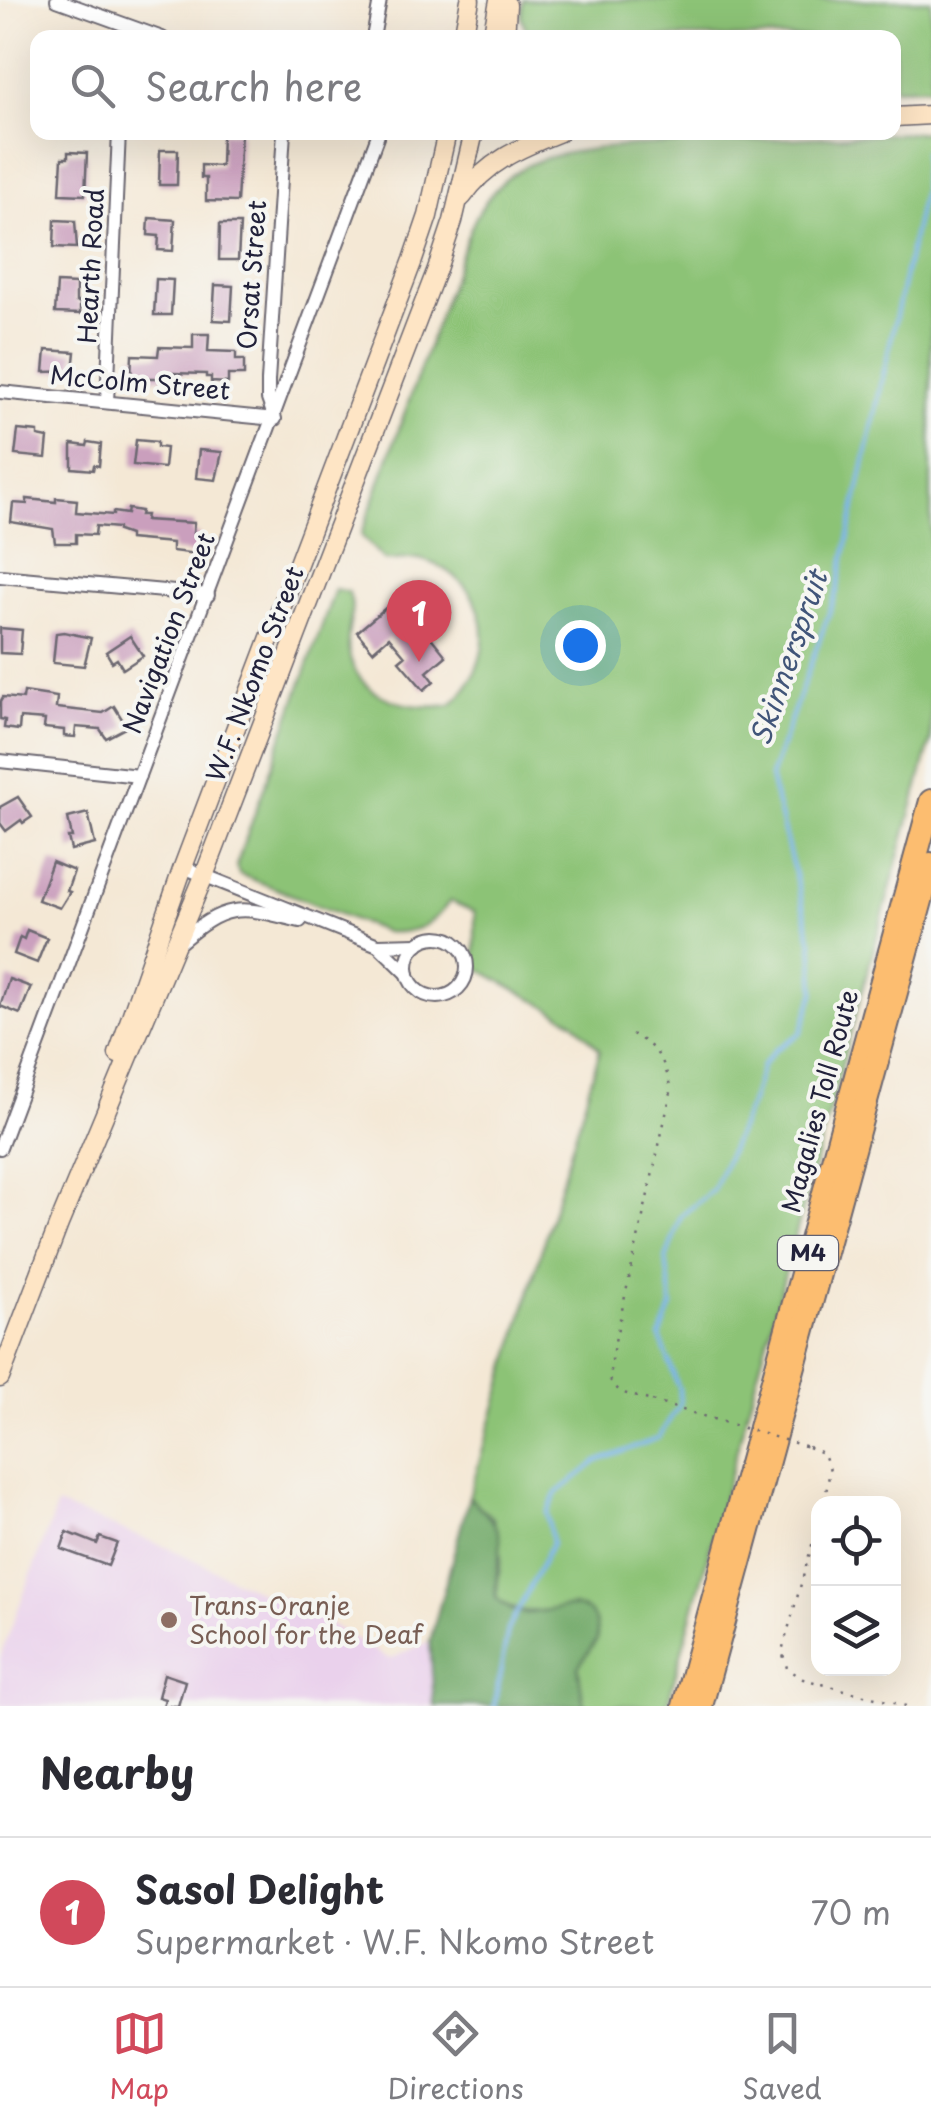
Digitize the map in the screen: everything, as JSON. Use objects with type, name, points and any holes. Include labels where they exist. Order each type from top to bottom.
[{"type":"highway","name":"Magalies Toll Route","points":[[684,1706],[931,800]]},
{"type":"highway","name":"Magalies Toll Route","points":[[701,1706],[931,864]]},
{"type":"main road","points":[[464,30],[470,0]]},
{"type":"main road","points":[[493,30],[498,0]]},
{"type":"main road","points":[[506,30],[508,0]]},
{"type":"main road","points":[[901,117],[931,115]]},
{"type":"main road","name":"W.F. Nkomo Street","points":[[59,1224],[183,868],[413,260],[428,216],[444,140]]},
{"type":"main road","name":"W.F. Nkomo Street","points":[[0,1378],[59,1224],[204,876],[437,269],[472,140]]},
{"type":"main road","points":[[457,205],[470,186],[499,159],[542,140]]},
{"type":"street","points":[[58,0],[124,30]]},
{"type":"street","points":[[375,30],[380,0]]},
{"type":"street","name":"Hearth Road","points":[[107,402],[119,140]]},
{"type":"street","name":"Orsat Street","points":[[275,418],[268,399],[268,381],[283,140]]},
{"type":"street","name":"Navigation Street","points":[[0,1148],[376,140]]},
{"type":"street","name":"McColm Street","points":[[0,392],[275,418]]},
{"type":"street","points":[[0,576],[208,596]]},
{"type":"street","points":[[0,761],[139,776]]},
{"type":"street","points":[[183,868],[378,945],[408,974],[418,990],[434,997],[453,992],[464,978],[465,958],[453,942],[433,938],[418,944],[378,945]]},
{"type":"street","points":[[174,948],[204,923],[239,908],[351,934]]},
{"type":"street","points":[[408,974],[409,956],[418,944]]},
{"type":"path","points":[[632,1034],[653,1045],[667,1068],[671,1092],[610,1380],[620,1392],[824,1454],[830,1470],[825,1496]]},
{"type":"path","points":[[811,1549],[782,1651],[787,1668],[802,1679],[906,1706]]},
{"type":"shaded area","name":"Trans-Oranje School for the Deaf","points":[[57,1505],[176,1551],[274,1599],[283,1597],[390,1659],[430,1641],[434,1706],[0,1706],[0,1658]]},
{"type":"green space","points":[[523,0],[931,0],[931,87],[901,88],[901,30],[526,30],[521,17]]},
{"type":"green space","points":[[931,132],[931,739],[667,1706],[584,1706],[578,1666],[597,1639],[575,1606],[523,1611],[496,1598],[501,1557],[493,1518],[469,1497],[600,1050],[574,1022],[475,967],[475,912],[450,901],[422,927],[385,932],[239,874],[236,866],[335,589],[348,592],[350,598],[348,638],[357,674],[382,696],[415,706],[451,705],[478,665],[482,623],[476,603],[464,585],[446,570],[423,560],[384,560],[361,535],[469,232],[495,190],[535,162],[591,149],[762,140],[901,140],[901,133]]},
{"type":"green space","points":[[469,1497],[499,1534],[499,1601],[524,1613],[572,1607],[591,1613],[597,1639],[578,1667],[584,1706],[434,1706],[430,1641]]},
{"type":"building","points":[[222,140],[241,140],[237,202],[206,201],[206,178],[201,178],[201,165],[221,166]]},
{"type":"building","points":[[160,150],[178,150],[177,185],[159,185]]},
{"type":"building","points":[[68,152],[87,153],[85,195],[60,194],[62,158],[68,158]]},
{"type":"building","points":[[149,218],[175,220],[173,251],[158,250],[159,236],[148,235]]},
{"type":"building","points":[[55,220],[75,221],[77,248],[54,247]]},
{"type":"building","points":[[220,224],[240,224],[238,260],[219,260]]},
{"type":"building","points":[[156,279],[173,280],[171,315],[154,315]]},
{"type":"building","points":[[57,283],[76,284],[80,314],[55,313]]},
{"type":"building","points":[[215,285],[233,286],[231,321],[213,320]]},
{"type":"building","points":[[193,334],[209,334],[208,351],[236,352],[236,360],[244,360],[244,375],[228,375],[228,383],[211,382],[206,374],[131,378],[132,355],[158,356],[159,347],[193,348]]},
{"type":"building","points":[[46,350],[75,352],[73,371],[44,372]]},
{"type":"building","points":[[18,430],[38,432],[38,436],[48,438],[46,458],[15,455]]},
{"type":"building","points":[[136,440],[157,442],[157,447],[166,448],[164,468],[133,465]]},
{"type":"building","points":[[88,442],[101,444],[99,466],[94,465],[93,470],[72,468],[72,444],[87,446]]},
{"type":"building","points":[[199,450],[222,452],[216,480],[196,478]]},
{"type":"building","points":[[56,498],[77,500],[76,512],[113,515],[127,514],[128,509],[141,511],[145,520],[194,523],[193,533],[199,534],[197,554],[172,551],[172,543],[129,539],[118,528],[96,526],[95,535],[76,534],[76,543],[55,543],[53,529],[11,522],[13,503],[27,504],[27,499],[56,502]]},
{"type":"building","points":[[407,590],[423,609],[407,622],[423,641],[429,635],[446,656],[427,672],[434,681],[424,690],[399,661],[405,656],[389,637],[373,651],[357,632]]},
{"type":"building","points":[[0,628],[22,630],[20,654],[0,653]]},
{"type":"building","points":[[56,633],[91,638],[84,666],[53,663]]},
{"type":"building","points":[[130,636],[143,656],[123,669],[106,652]]},
{"type":"building","points":[[24,692],[57,697],[56,708],[103,713],[114,706],[127,727],[106,738],[100,729],[76,727],[75,737],[64,736],[64,730],[44,728],[45,720],[20,718],[19,730],[4,728],[0,702],[3,697],[23,699]]},
{"type":"building","points":[[18,797],[32,817],[6,831],[0,823],[0,807]]},
{"type":"building","points":[[88,813],[95,844],[71,850],[68,818]]},
{"type":"building","points":[[52,862],[74,871],[67,891],[70,892],[60,908],[38,900]]},
{"type":"building","points":[[27,930],[47,938],[37,963],[14,954]]},
{"type":"building","points":[[9,979],[31,987],[20,1014],[0,1006]]},
{"type":"building","points":[[67,1532],[97,1544],[100,1537],[117,1543],[108,1566],[61,1549]]},
{"type":"building","points":[[164,1674],[185,1681],[178,1706],[163,1706],[165,1699],[158,1697]]},
{"type":"waterway","name":"Skinnerspruit","points":[[494,1706],[508,1630],[552,1543],[547,1513],[557,1493],[596,1462],[658,1438],[680,1404],[679,1389],[660,1337],[672,1306],[666,1259],[681,1216],[713,1190],[762,1066],[775,1050],[801,1033],[815,991],[812,942],[770,777],[837,591],[923,190],[924,152]]},
{"type":"place","name":"Sasol Delight","points":[[419,662]]},
{"type":"place","name":"Trans-Oranje School for the Deaf","points":[[169,1620]]}]
